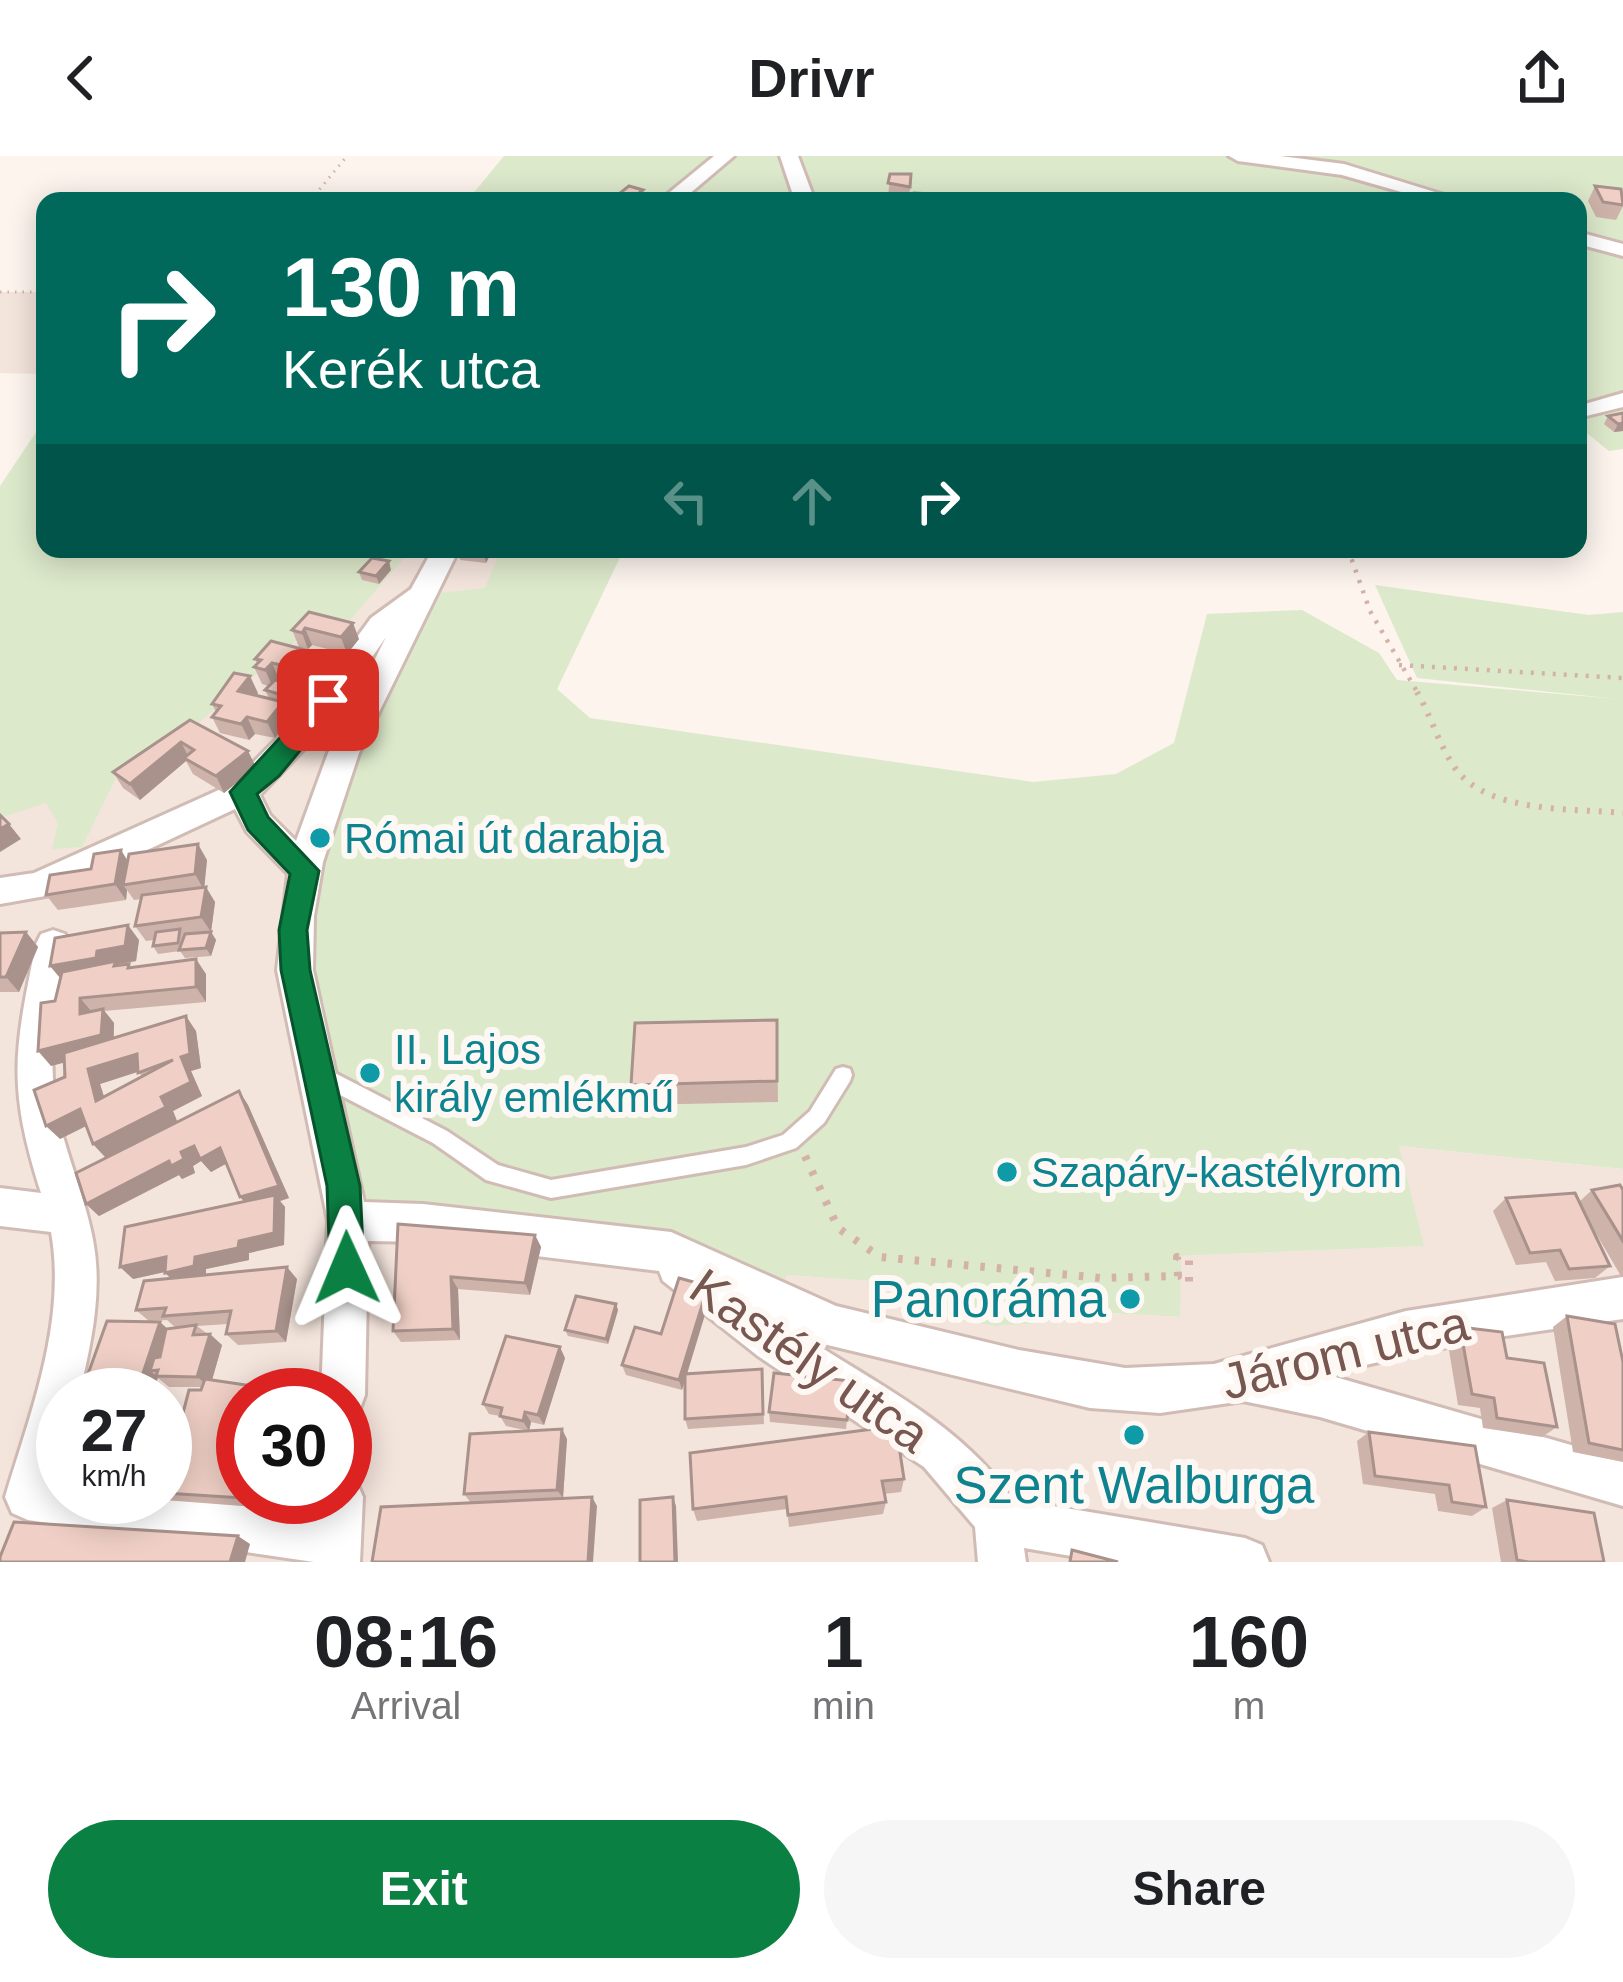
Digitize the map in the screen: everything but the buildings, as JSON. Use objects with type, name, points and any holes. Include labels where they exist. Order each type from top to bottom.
[{"type":"street","points":[[680,192],[724,156]]},
{"type":"street","points":[[789,156],[802,192]]},
{"type":"street","points":[[1238,156],[1344,170],[1422,192]]},
{"type":"street","points":[[1587,240],[1623,250]]},
{"type":"street","points":[[1587,411],[1623,400]]},
{"type":"street","points":[[344,1368],[348,1221],[295,970],[293,930],[325,804],[441,558]]},
{"type":"street","points":[[0,891],[38,886],[243,792],[270,770],[328,700],[382,620],[400,604],[422,595]]},
{"type":"street","points":[[243,792],[258,823],[305,871]]},
{"type":"street","points":[[53,944],[32,1049],[37,1107],[66,1215],[76,1279],[57,1393],[28,1497],[338,1534]]},
{"type":"street","points":[[0,1207],[66,1215]]},
{"type":"street","name":"Kastély utca","points":[[348,1221],[423,1223],[659,1250],[772,1341],[940,1451],[980,1492],[1000,1541],[1245,1562]]},
{"type":"street","name":"Járom utca","points":[[659,1250],[710,1265],[775,1304],[817,1321],[1043,1378],[1188,1390],[1248,1382],[1329,1352],[1437,1325],[1623,1298]]},
{"type":"street","points":[[1248,1382],[1320,1395],[1623,1483]]},
{"type":"lane","points":[[321,1076],[440,1137],[493,1173],[551,1189],[746,1156],[789,1142],[817,1117],[843,1076]]},
{"type":"path","points":[[317,192],[347,156]]},
{"type":"path","points":[[0,292],[36,292]]},
{"type":"path","points":[[1350,558],[1355,584],[1455,769],[1487,791],[1623,813]]},
{"type":"path","points":[[1399,665],[1623,678]]},
{"type":"path","points":[[789,1142],[803,1153],[826,1213],[856,1248],[880,1257],[1101,1278],[1178,1276],[1177,1257],[1189,1259],[1189,1288]]},
{"type":"shaded area","points":[[0,292],[36,292],[36,374],[0,373]]},
{"type":"shaded area","points":[[375,558],[498,558],[486,588],[553,1237],[775,1303],[787,1275],[885,1282],[912,1306],[948,1319],[996,1326],[1032,1324],[1073,1311],[1179,1317],[1180,1256],[1423,1246],[1398,1146],[1623,1169],[1623,1562],[0,1562],[0,818],[148,765],[255,672],[310,632]]},
{"type":"green space","points":[[504,156],[1623,156],[1623,449],[1609,451],[1587,433],[1587,192],[474,192]]},
{"type":"green space","points":[[36,432],[36,558],[404,558],[350,620],[325,617],[148,765],[117,776],[82,847],[52,849],[58,823],[46,803],[0,818],[0,486]]},
{"type":"green space","points":[[497,558],[620,558],[557,689],[590,718],[1033,782],[1116,774],[1174,743],[1207,614],[1302,610],[1379,653],[1397,680],[1618,699],[1417,678],[1375,585],[1589,615],[1623,612],[1623,1169],[1399,1146],[1424,1246],[1181,1256],[1180,1317],[1073,1311],[1032,1324],[996,1326],[948,1319],[912,1306],[884,1282],[787,1275],[775,1304],[710,1265],[348,1221],[321,1076],[305,871],[422,595],[485,588]]},
{"type":"place","name":"Római út darabja","points":[[320,838]]},
{"type":"place","name":"II. Lajos király emlékmű","points":[[370,1073]]},
{"type":"place","name":"Szapáry-kastélyrom","points":[[1007,1172]]},
{"type":"place","name":"Panoráma","points":[[1130,1299]]},
{"type":"place","name":"Szent Walburga","points":[[1134,1435]]},
{"type":"route","points":[[328,700],[270,770],[243,792],[258,823],[305,871],[293,930],[295,970],[344,1186],[347,1268]]}]
